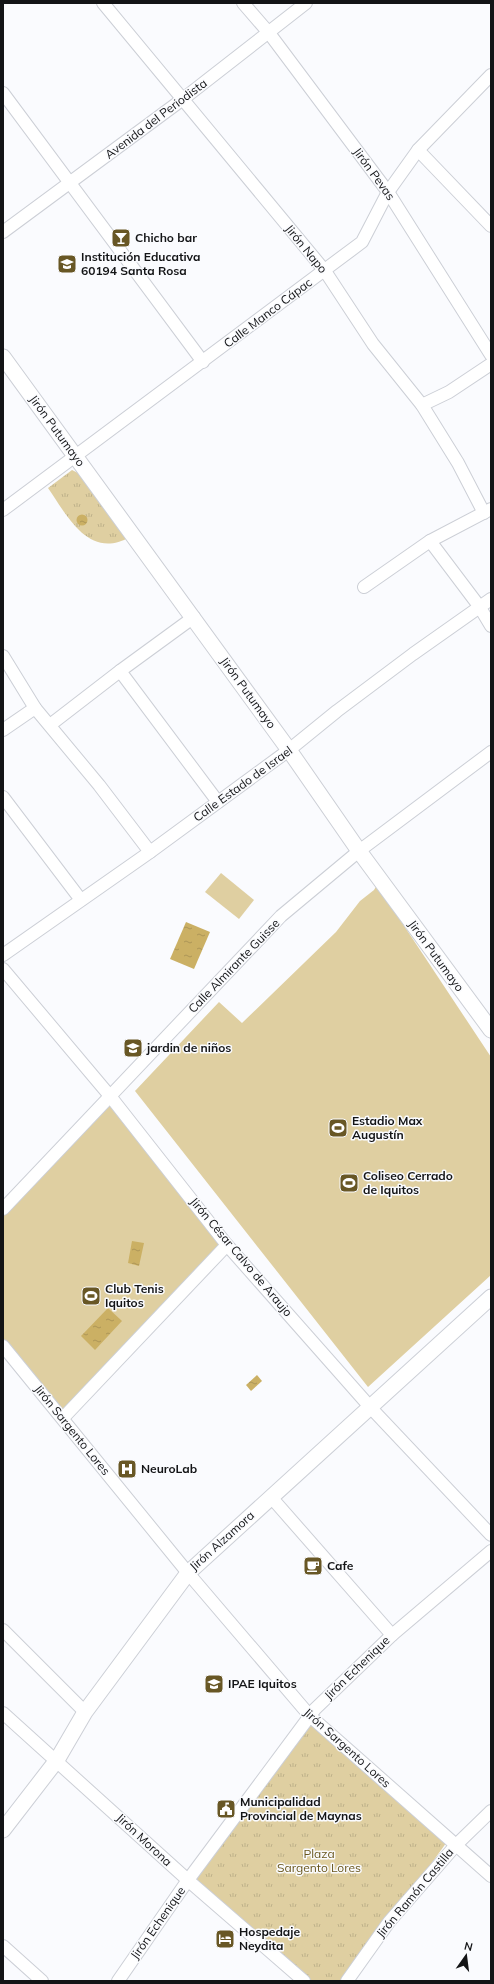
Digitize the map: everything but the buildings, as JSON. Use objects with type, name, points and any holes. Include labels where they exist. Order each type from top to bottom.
[{"type":"street","name":"Jirón Napo","points":[[103,3],[324,271],[373,344],[422,404],[487,511]]},
{"type":"street","name":"Jirón Pevas","points":[[243,3],[269,33],[388,192],[491,355]]},
{"type":"street","name":"Avenida del Periodista","points":[[3,232],[70,184],[183,99],[306,3]]},
{"type":"street","name":"Calle Manco Cápac","points":[[3,510],[362,242],[388,192],[418,150],[491,75]]},
{"type":"street","points":[[3,93],[203,362]]},
{"type":"street","points":[[418,150],[491,226]]},
{"type":"street","name":"Jirón Putumayo","points":[[3,357],[74,457],[131,530],[194,617],[359,851],[491,1029]]},
{"type":"street","points":[[422,404],[449,392],[491,364]]},
{"type":"street","points":[[364,587],[430,542],[487,511]]},
{"type":"street","points":[[430,542],[479,606],[491,626]]},
{"type":"street","name":"Calle Estado de Israel","points":[[3,955],[150,852],[289,750],[350,702],[479,606],[491,599]]},
{"type":"street","points":[[50,725],[120,671],[194,617]]},
{"type":"street","points":[[3,656],[35,708],[99,785],[150,852]]},
{"type":"street","points":[[120,671],[218,802]]},
{"type":"street","points":[[3,730],[35,708]]},
{"type":"street","name":"Calle Almirante Guisse","points":[[3,1209],[281,916],[359,851],[491,752]]},
{"type":"street","points":[[3,797],[81,900]]},
{"type":"street","name":"Jirón César Calvo de Araujo","points":[[3,969],[110,1096],[227,1245],[371,1408],[491,1535]]},
{"type":"street","points":[[62,1418],[227,1245]]},
{"type":"street","name":"Jirón Alzamora","points":[[3,1830],[57,1760],[85,1712],[188,1573],[371,1408],[491,1297]]},
{"type":"street","name":"Jirón Sargento Lores","points":[[3,1346],[188,1573],[310,1716],[491,1876]]},
{"type":"street","points":[[271,1497],[392,1635]]},
{"type":"street","name":"Jirón Echenique","points":[[118,1981],[188,1880],[315,1709],[392,1635],[491,1551]]},
{"type":"street","points":[[3,1630],[85,1712]]},
{"type":"street","name":"Jirón Morona","points":[[3,1713],[57,1760],[188,1880],[304,1981]]},
{"type":"street","name":"Jirón Ramón Castilla","points":[[347,1981],[389,1922],[456,1845],[491,1811]]},
{"type":"street","points":[[3,1946],[42,1981]]},
{"type":"green space","points":[[72,470],[86,477],[130,537],[116,543],[103,543],[91,539],[81,532],[72,522],[48,488]]},
{"type":"green space","points":[[221,873],[254,900],[239,919],[205,892]]},
{"type":"green space","name":"Coliseo Cerrado de Iquitos","points":[[377,885],[491,1057],[491,1275],[368,1387],[135,1091],[219,1002],[242,1023],[336,932],[360,901],[374,890]]},
{"type":"green space","name":"Club Tenis Iquitos","points":[[110,1096],[227,1245],[63,1418],[3,1346],[3,1209]]},
{"type":"green space","name":"Plaza Sargento Lores","points":[[310,1716],[449,1839],[347,1981],[304,1981],[190,1882]]},
{"type":"water","points":[[82,514],[86,516],[88,520],[86,524],[82,526],[78,524],[76,520],[78,516]]},
{"type":"water","points":[[186,922],[210,932],[194,969],[170,959]]},
{"type":"water","points":[[132,1241],[144,1243],[139,1266],[128,1263]]},
{"type":"water","points":[[108,1308],[122,1321],[95,1350],[81,1336]]},
{"type":"water","points":[[257,1375],[262,1381],[251,1391],[246,1385]]},
{"type":"place","name":"Chicho bar","points":[[121,238]]},
{"type":"place","name":"Institución Educativa 60194 Santa Rosa","points":[[67,264]]},
{"type":"place","name":"jardin de niños","points":[[133,1048]]},
{"type":"place","name":"Estadio Max Augustín","points":[[338,1128]]},
{"type":"place","name":"Coliseo Cerrado de Iquitos","points":[[349,1183]]},
{"type":"place","name":"Club Tenis Iquitos","points":[[91,1296]]},
{"type":"place","name":"NeuroLab","points":[[127,1469]]},
{"type":"place","name":"Cafe","points":[[313,1566]]},
{"type":"place","name":"IPAE Iquitos","points":[[214,1684]]},
{"type":"place","name":"Municipalidad Provincial de Maynas","points":[[226,1809]]},
{"type":"place","name":"Hospedaje Neydita","points":[[225,1939]]}]
